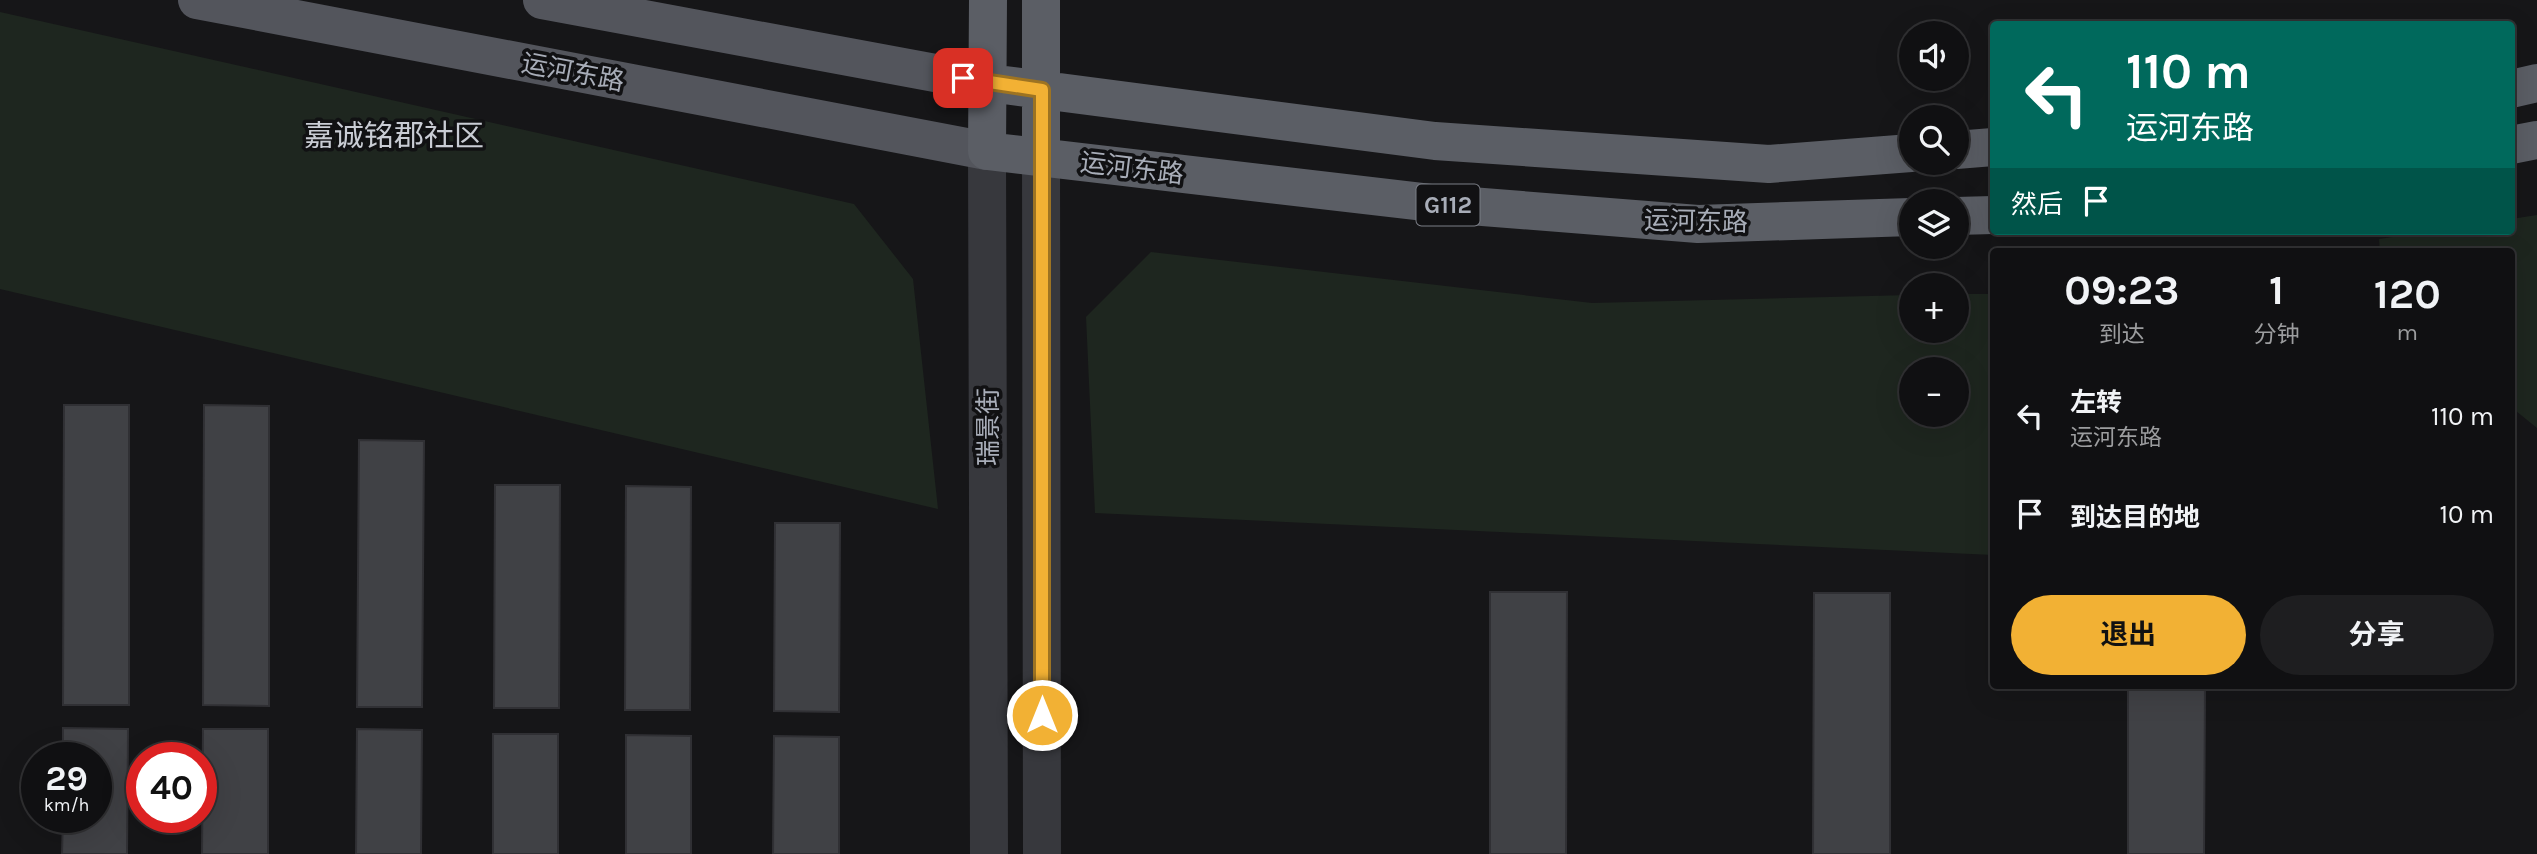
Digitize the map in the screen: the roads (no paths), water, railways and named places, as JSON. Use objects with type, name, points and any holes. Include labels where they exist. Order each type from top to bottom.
[{"type":"highway","name":"瑞景街","points":[[987,151],[988,0]]},
{"type":"highway","name":"瑞景街","points":[[1041,0],[1041,157]]},
{"type":"highway","points":[[989,83],[1435,141],[1769,163],[1899,154]]},
{"type":"highway","points":[[2515,88],[2537,83]]},
{"type":"highway","points":[[2515,144],[2537,140]]},
{"type":"highway","points":[[1969,149],[1990,147]]},
{"type":"highway","name":"运河东路","points":[[987,151],[1432,203],[1698,224],[1899,217]]},
{"type":"highway","points":[[1969,216],[1990,215]]},
{"type":"main road","name":"运河东路","points":[[197,0],[987,151]]},
{"type":"main road","points":[[542,0],[989,83]]},
{"type":"street","name":"瑞景街","points":[[987,151],[989,854]]},
{"type":"street","name":"瑞景街","points":[[1041,157],[1042,854]]},
{"type":"district","name":"嘉诚铭郡社区","points":[[394,136]]}]
